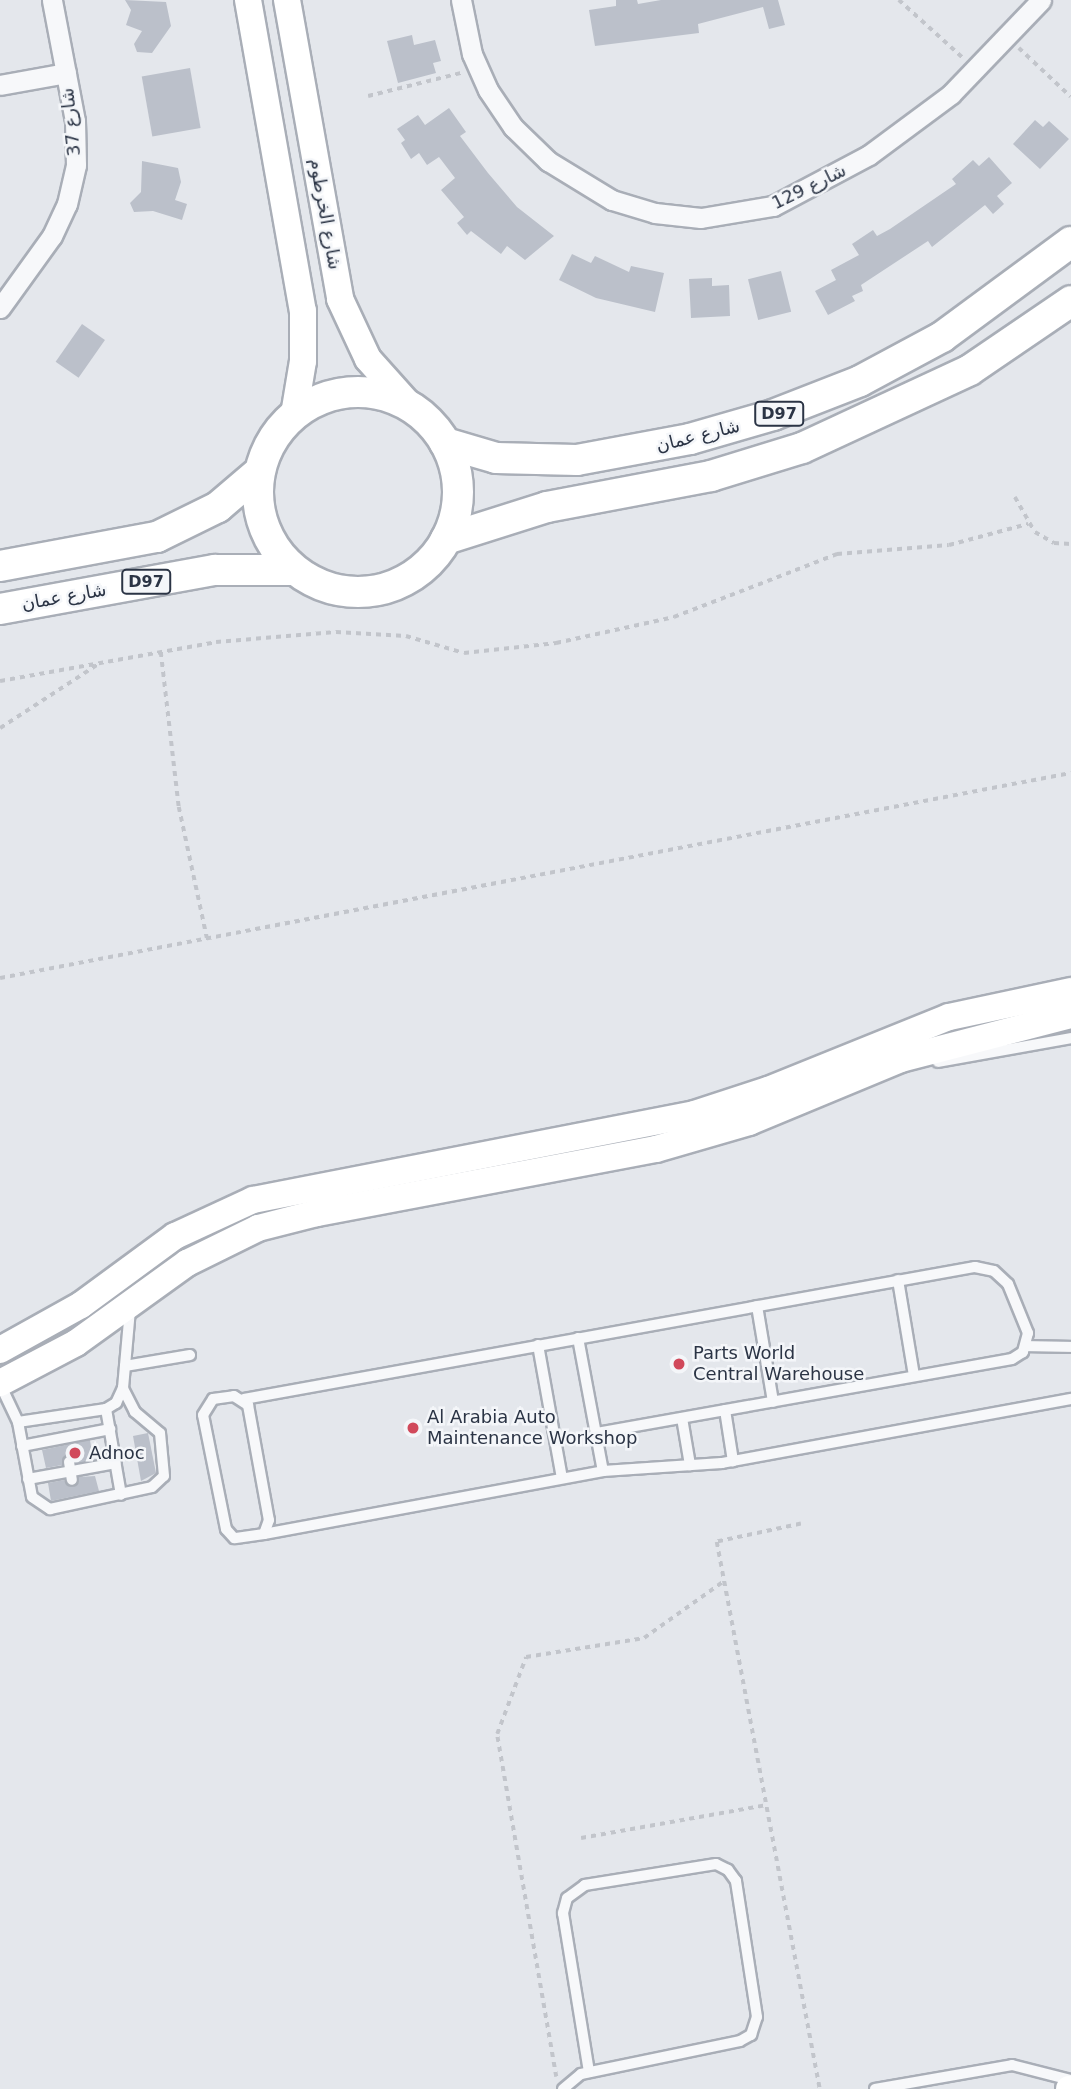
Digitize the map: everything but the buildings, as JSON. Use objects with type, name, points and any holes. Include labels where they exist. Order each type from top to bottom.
[{"type":"main road","name":"شارع عمان","points":[[445,443],[496,458],[577,460],[690,439],[763,419],[860,381],[943,337],[1071,242]]},
{"type":"main road","name":"D97","points":[[446,539],[547,507],[711,476],[802,448],[960,376],[1071,302]]},
{"type":"main road","points":[[364,392],[411,407],[445,443],[458,491],[446,539],[431,560],[389,587],[339,591],[294,570],[279,554],[260,516],[260,472],[278,432],[294,415],[327,398],[364,392]]},
{"type":"main road","name":"D97","points":[[0,566],[157,537],[218,507],[260,472]]},
{"type":"main road","name":"شارع عمان","points":[[0,609],[215,570],[294,570]]},
{"type":"street","name":"شارع 37","points":[[0,308],[52,236],[72,187],[77,143],[52,0]]},
{"type":"street","points":[[248,0],[303,311],[303,361],[294,415]]},
{"type":"street","name":"شارع الخرطوم","points":[[287,0],[340,299],[368,359],[411,407]]},
{"type":"street","name":"شارع 129","points":[[461,0],[477,69],[513,127],[569,177],[633,207],[701,218],[750,213],[807,192],[919,120],[976,70],[1041,0]]},
{"type":"street","points":[[0,85],[66,73]]},
{"type":"street","points":[[0,1350],[58,1320],[175,1236],[253,1200],[681,1117],[768,1090],[949,1017],[1071,991]]},
{"type":"street","points":[[0,1383],[52,1358],[208,1251],[268,1225],[656,1149],[749,1122],[941,1046],[1071,1015]]},
{"type":"lane","points":[[875,1070],[1071,1038]]},
{"type":"lane","points":[[1027,1346],[1028,1333],[1013,1293],[993,1271],[975,1267],[244,1399],[213,1399],[203,1415],[227,1532],[234,1538],[603,1471],[733,1461],[1071,1399]]},
{"type":"lane","points":[[898,1280],[914,1377]]},
{"type":"lane","points":[[18,1422],[106,1409],[116,1403],[123,1388],[131,1302]]},
{"type":"lane","points":[[757,1306],[773,1402]]},
{"type":"lane","points":[[578,1338],[603,1471]]},
{"type":"lane","points":[[538,1345],[562,1478]]},
{"type":"lane","points":[[596,1433],[1012,1359],[1027,1346],[1071,1347]]},
{"type":"lane","points":[[125,1366],[190,1354]]},
{"type":"lane","points":[[0,1383],[18,1422],[32,1497],[41,1507],[121,1494],[157,1485],[166,1465],[160,1433],[135,1412],[123,1388]]},
{"type":"lane","points":[[244,1399],[269,1520],[264,1534]]},
{"type":"lane","points":[[106,1409],[121,1494]]},
{"type":"lane","points":[[725,1410],[733,1461]]},
{"type":"lane","points":[[682,1418],[690,1465]]},
{"type":"lane","points":[[22,1446],[65,1441],[110,1429]]},
{"type":"lane","points":[[28,1479],[116,1463]]},
{"type":"lane","points":[[560,2089],[589,2072],[740,2041],[751,2035],[757,2017],[736,1881],[729,1870],[716,1864],[585,1885],[567,1898],[563,1913],[589,2072]]},
{"type":"lane","points":[[875,2089],[1012,2065],[1071,2080]]},
{"type":"path","points":[[899,0],[976,70]]},
{"type":"path","points":[[1008,37],[1071,97]]},
{"type":"path","points":[[368,96],[477,69]]},
{"type":"path","points":[[1015,497],[1028,524],[1044,538],[1071,544]]},
{"type":"path","points":[[0,681],[216,642],[349,632],[406,636],[464,653],[544,645],[674,617],[837,554],[949,545],[1028,524]]},
{"type":"path","points":[[161,652],[179,807],[207,938]]},
{"type":"path","points":[[0,728],[99,663]]},
{"type":"path","points":[[0,978],[1071,774]]},
{"type":"path","points":[[801,1524],[717,1542],[820,2089]]},
{"type":"path","points":[[560,2089],[497,1734],[526,1657],[644,1638],[724,1581]]},
{"type":"path","points":[[581,1838],[767,1805]]},
{"type":"place","name":"Parts World Central Warehouse","points":[[679,1364]]},
{"type":"place","name":"Al Arabia Auto Maintenance Workshop","points":[[413,1428]]},
{"type":"place","name":"Adnoc","points":[[75,1453]]}]
